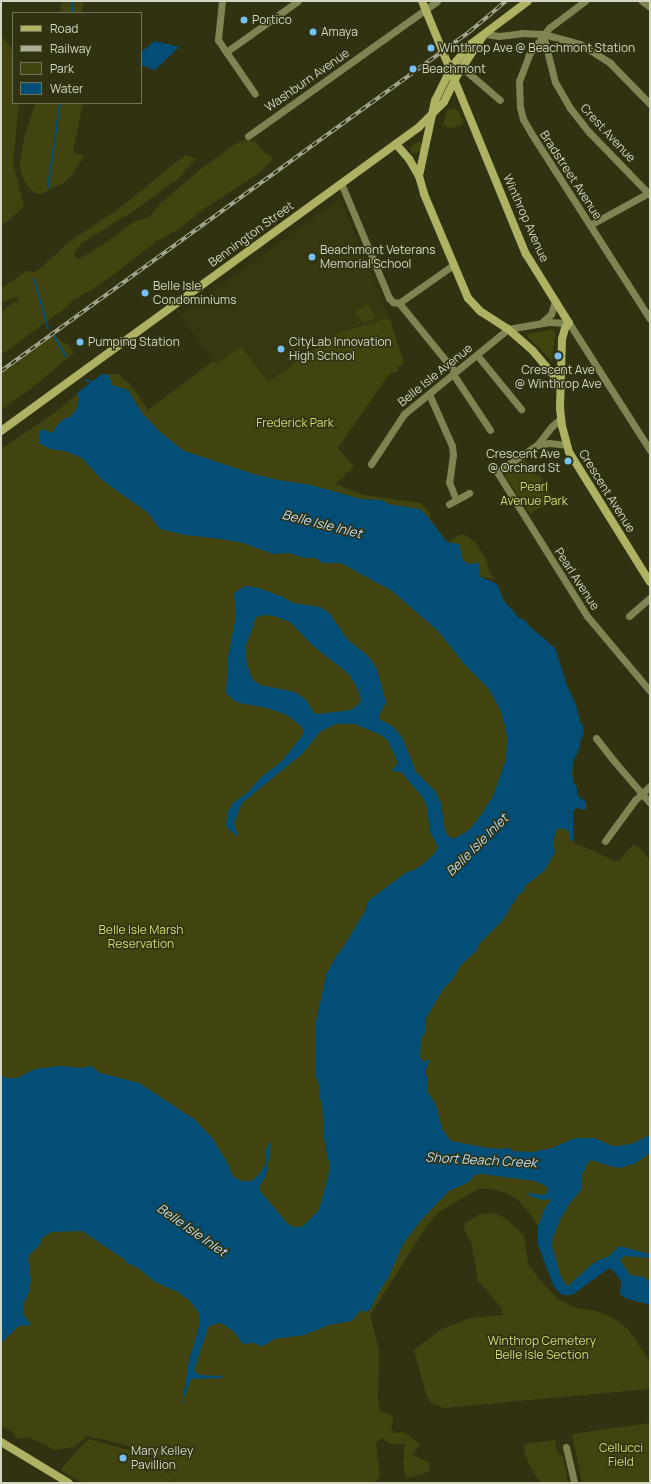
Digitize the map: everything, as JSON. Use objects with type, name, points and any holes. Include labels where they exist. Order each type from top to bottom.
[{"type":"street","points":[[222,1],[218,40],[255,94]]},
{"type":"street","points":[[226,52],[298,1]]},
{"type":"street","name":"Winthrop Avenue","points":[[422,1],[526,254],[650,450]]},
{"type":"street","name":"Washburn Avenue","points":[[248,136],[437,1]]},
{"type":"street","name":"Bennington Street","points":[[434,109],[436,98],[450,69],[468,46],[485,35],[528,1]]},
{"type":"street","name":"Bradstreet Avenue","points":[[586,1],[550,26],[528,58],[521,74],[519,90],[521,111],[531,133],[650,319]]},
{"type":"street","points":[[642,1],[650,7]]},
{"type":"street","points":[[485,35],[499,36],[522,33],[544,34],[569,40],[598,54],[614,66],[650,104]]},
{"type":"street","name":"Crest Avenue","points":[[544,34],[556,84],[570,108],[586,129],[649,193]]},
{"type":"street","name":"Bennington Street","points":[[1,431],[419,127],[434,109],[444,102],[455,81],[485,35]]},
{"type":"street","points":[[455,61],[500,100]]},
{"type":"street","points":[[419,176],[434,109]]},
{"type":"street","points":[[396,144],[419,176],[424,194],[465,293],[475,307],[508,329],[541,359],[560,383]]},
{"type":"street","points":[[341,183],[389,298],[393,302],[399,303],[454,373],[490,430]]},
{"type":"street","points":[[590,225],[649,193]]},
{"type":"street","points":[[399,303],[453,265]]},
{"type":"street","points":[[541,324],[550,314],[555,301]]},
{"type":"street","points":[[508,329],[541,324],[569,323]]},
{"type":"street","name":"Crescent Avenue","points":[[569,323],[562,335],[560,383],[561,418],[566,445],[582,476],[650,582]]},
{"type":"street","name":"Belle Isle Avenue","points":[[371,464],[402,416],[508,329]]},
{"type":"street","points":[[477,355],[521,409]]},
{"type":"street","points":[[429,394],[452,446],[453,455],[449,482],[456,500]]},
{"type":"street","points":[[537,445],[552,426],[561,418]]},
{"type":"street","points":[[537,445],[549,443],[566,445]]},
{"type":"street","name":"Pearl Avenue","points":[[537,445],[497,472],[587,616],[650,690]]},
{"type":"street","points":[[449,504],[470,493]]},
{"type":"street","points":[[628,616],[650,598]]},
{"type":"street","points":[[596,738],[650,803]]},
{"type":"street","points":[[605,842],[641,793],[650,786]]},
{"type":"street","points":[[1,1442],[59,1480],[69,1483]]},
{"type":"street","points":[[566,1446],[574,1483]]},
{"type":"shaded area","name":"Beachmont Veterans Memorial School","points":[[340,198],[390,319],[340,332],[269,382],[241,348],[216,365],[180,315]]},
{"type":"green space","points":[[62,1],[84,1],[81,12],[60,12]]},
{"type":"green space","points":[[1,35],[12,50],[12,104],[19,104],[13,163],[24,207],[5,223],[1,224]]},
{"type":"green space","points":[[35,104],[83,104],[73,152],[84,156],[71,176],[63,183],[44,193],[36,194],[29,188],[21,171],[20,163],[24,139]]},
{"type":"green space","points":[[454,108],[459,112],[464,123],[452,128],[443,126],[447,111]]},
{"type":"green space","points":[[247,139],[256,142],[264,152],[272,157],[271,162],[259,173],[205,208],[179,229],[157,241],[101,284],[72,301],[67,307],[1,355],[1,312],[19,299],[16,297],[1,303],[1,289],[26,271],[35,272],[38,270],[70,241],[121,207],[185,155],[196,159],[179,178],[135,210],[82,243],[75,251],[75,257],[79,259],[105,243],[135,221],[149,217],[161,203],[202,168],[235,144]]},
{"type":"green space","points":[[419,141],[421,142],[420,152],[412,154],[409,148]]},
{"type":"green space","points":[[367,304],[376,318],[363,323],[355,312]]},
{"type":"green space","points":[[390,319],[404,364],[397,367],[398,371],[389,374],[338,448],[354,467],[335,484],[364,495],[421,503],[430,513],[431,520],[447,542],[461,534],[467,536],[475,542],[486,559],[489,571],[495,579],[480,577],[497,584],[504,601],[519,618],[525,620],[529,626],[555,648],[567,686],[576,705],[584,734],[581,738],[578,752],[573,761],[573,780],[577,788],[577,794],[587,805],[585,810],[576,808],[573,812],[573,842],[615,861],[618,861],[633,845],[638,846],[650,860],[650,1305],[625,1298],[620,1294],[621,1281],[612,1269],[608,1269],[572,1295],[562,1295],[554,1287],[551,1280],[546,1262],[538,1245],[538,1226],[529,1213],[518,1200],[508,1194],[492,1189],[478,1189],[439,1212],[428,1224],[370,1315],[379,1350],[378,1399],[380,1411],[391,1415],[394,1418],[391,1428],[394,1433],[404,1432],[420,1444],[413,1454],[429,1463],[430,1467],[428,1472],[406,1479],[403,1465],[405,1444],[391,1444],[381,1438],[376,1443],[380,1476],[375,1483],[175,1483],[157,1457],[122,1444],[87,1436],[74,1447],[54,1450],[28,1437],[18,1439],[10,1430],[1,1427],[1,449],[53,414],[102,374],[118,374],[131,385],[148,410],[213,361],[216,364],[241,347],[269,382],[340,332]]},
{"type":"green space","points":[[553,329],[555,334],[552,361],[527,336],[528,334]]},
{"type":"green space","points":[[54,334],[62,342],[68,344],[74,353],[33,387],[1,410],[1,373]]},
{"type":"green space","name":"Pearl Avenue Park","points":[[525,459],[536,476],[539,475],[554,499],[530,514],[505,476],[507,471]]},
{"type":"green space","name":"Winthrop Cemetery Belle Isle Section","points":[[492,1213],[504,1217],[524,1236],[528,1264],[540,1280],[558,1299],[576,1308],[597,1311],[607,1315],[618,1321],[629,1330],[650,1362],[650,1389],[444,1408],[431,1403],[426,1394],[414,1350],[442,1329],[470,1318],[503,1315],[502,1308],[478,1281],[471,1242],[465,1231],[464,1224],[480,1214]]},
{"type":"green space","name":"Cellucci Field","points":[[650,1423],[650,1483],[582,1483],[572,1434]]},
{"type":"green space","points":[[89,1439],[140,1453],[153,1459],[172,1478],[174,1483],[82,1483],[61,1470],[80,1447]]},
{"type":"green space","points":[[555,1440],[557,1453],[563,1456],[568,1483],[541,1483],[533,1472],[525,1456],[524,1444]]},
{"type":"water","points":[[155,41],[179,47],[155,70],[142,65],[142,51]]},
{"type":"water","name":"Short Beach Creek","points":[[102,374],[109,375],[112,385],[128,390],[142,413],[160,432],[184,451],[257,475],[311,485],[361,499],[382,500],[388,504],[423,511],[447,542],[459,544],[463,560],[468,564],[478,563],[480,565],[479,576],[497,584],[504,601],[519,618],[525,620],[529,626],[555,648],[567,686],[576,705],[580,722],[583,726],[584,734],[581,738],[578,752],[573,761],[572,775],[577,788],[577,794],[580,799],[583,799],[586,802],[586,808],[585,810],[576,808],[573,812],[573,842],[570,839],[568,830],[559,828],[556,831],[553,842],[555,852],[545,870],[525,886],[523,892],[518,895],[503,920],[480,943],[476,951],[460,966],[453,979],[444,988],[426,1018],[425,1032],[421,1040],[420,1057],[424,1062],[430,1059],[425,1072],[427,1077],[427,1091],[436,1105],[442,1129],[451,1141],[488,1148],[504,1149],[509,1147],[512,1151],[532,1152],[552,1148],[575,1138],[595,1138],[612,1146],[619,1146],[634,1143],[650,1135],[650,1153],[636,1163],[621,1168],[591,1160],[588,1162],[582,1175],[581,1190],[570,1203],[561,1218],[553,1237],[552,1246],[561,1277],[568,1286],[592,1264],[608,1257],[619,1246],[650,1254],[650,1258],[625,1256],[620,1260],[630,1275],[644,1277],[650,1282],[650,1305],[625,1298],[620,1294],[621,1281],[612,1269],[608,1269],[572,1295],[562,1295],[554,1287],[538,1245],[538,1226],[546,1206],[552,1199],[542,1200],[530,1196],[527,1193],[545,1195],[548,1189],[546,1186],[535,1181],[482,1174],[475,1175],[469,1182],[449,1191],[422,1219],[403,1244],[388,1278],[370,1310],[365,1312],[361,1310],[352,1321],[329,1325],[305,1335],[274,1339],[265,1345],[259,1346],[255,1343],[243,1344],[234,1332],[223,1324],[219,1323],[209,1326],[194,1370],[199,1375],[223,1375],[222,1378],[191,1379],[182,1404],[189,1360],[199,1326],[200,1315],[190,1301],[178,1292],[155,1282],[138,1268],[127,1263],[124,1259],[82,1231],[51,1232],[42,1238],[40,1245],[31,1253],[28,1258],[31,1280],[29,1292],[23,1305],[23,1314],[31,1325],[19,1326],[1,1343],[1,1075],[6,1078],[17,1078],[35,1069],[60,1066],[82,1068],[91,1066],[100,1073],[139,1083],[194,1119],[212,1138],[227,1162],[233,1176],[241,1181],[252,1181],[260,1173],[265,1165],[266,1150],[270,1141],[271,1144],[266,1176],[259,1187],[260,1191],[287,1223],[293,1227],[302,1227],[319,1210],[330,1168],[324,1139],[322,1103],[319,1097],[320,1088],[316,1077],[315,1059],[315,1026],[326,975],[336,956],[342,949],[365,911],[369,900],[407,872],[422,865],[434,854],[438,847],[430,832],[427,808],[424,799],[401,772],[391,771],[398,763],[388,741],[381,735],[355,724],[336,724],[320,732],[302,754],[242,803],[234,823],[238,837],[228,829],[226,825],[228,811],[233,803],[248,792],[261,777],[282,761],[304,733],[302,727],[287,715],[267,708],[239,703],[233,700],[226,693],[228,657],[236,616],[234,593],[245,586],[259,588],[283,597],[293,603],[320,607],[329,613],[348,640],[367,655],[376,667],[386,702],[379,719],[391,725],[402,737],[416,772],[435,791],[441,803],[445,831],[449,837],[453,839],[469,830],[481,815],[493,796],[506,760],[507,737],[505,726],[501,712],[489,689],[465,665],[438,631],[392,591],[341,563],[322,563],[316,558],[304,558],[289,553],[273,554],[243,543],[185,535],[160,529],[148,513],[102,480],[82,458],[65,451],[50,449],[39,443],[39,432],[43,429],[52,433],[59,423],[65,418],[69,418],[76,410],[79,399],[77,393]],"holes":[[[264,615],[274,616],[290,622],[313,646],[351,677],[359,692],[361,700],[358,705],[351,710],[318,714],[314,713],[306,700],[295,692],[260,685],[252,679],[247,664],[245,649],[256,617]]]},
{"type":"waterway","points":[[72,12],[73,1]]},
{"type":"waterway","points":[[48,187],[60,104]]},
{"type":"waterway","points":[[34,279],[48,328]]},
{"type":"waterway","points":[[54,336],[66,357]]},
{"type":"waterway","name":"Belle Isle Inlet","points":[[86,380],[92,382]]},
{"type":"railway","points":[[1,371],[469,32],[506,1]]},
{"type":"place","name":"Portico","points":[[244,20]]},
{"type":"place","name":"Amaya","points":[[313,32]]},
{"type":"place","name":"Winthrop Ave @ Beachmont Station","points":[[431,48]]},
{"type":"place","name":"Beachmont","points":[[413,69]]},
{"type":"place","name":"Beachmont Veterans Memorial School","points":[[312,257]]},
{"type":"place","name":"Belle Isle Condominiums","points":[[145,293]]},
{"type":"place","name":"Pumping Station","points":[[80,342]]},
{"type":"place","name":"CityLab Innovation High School","points":[[281,349]]},
{"type":"place","name":"Crescent Ave @ Winthrop Ave","points":[[558,356]]},
{"type":"place","name":"Crescent Ave @ Orchard St","points":[[568,461]]},
{"type":"place","name":"Mary Kelley Pavillion","points":[[123,1458]]},
{"type":"park label","name":"Frederick Park","points":[[295,423]]},
{"type":"park label","name":"Belle Isle Marsh Reservation","points":[[141,937]]}]
